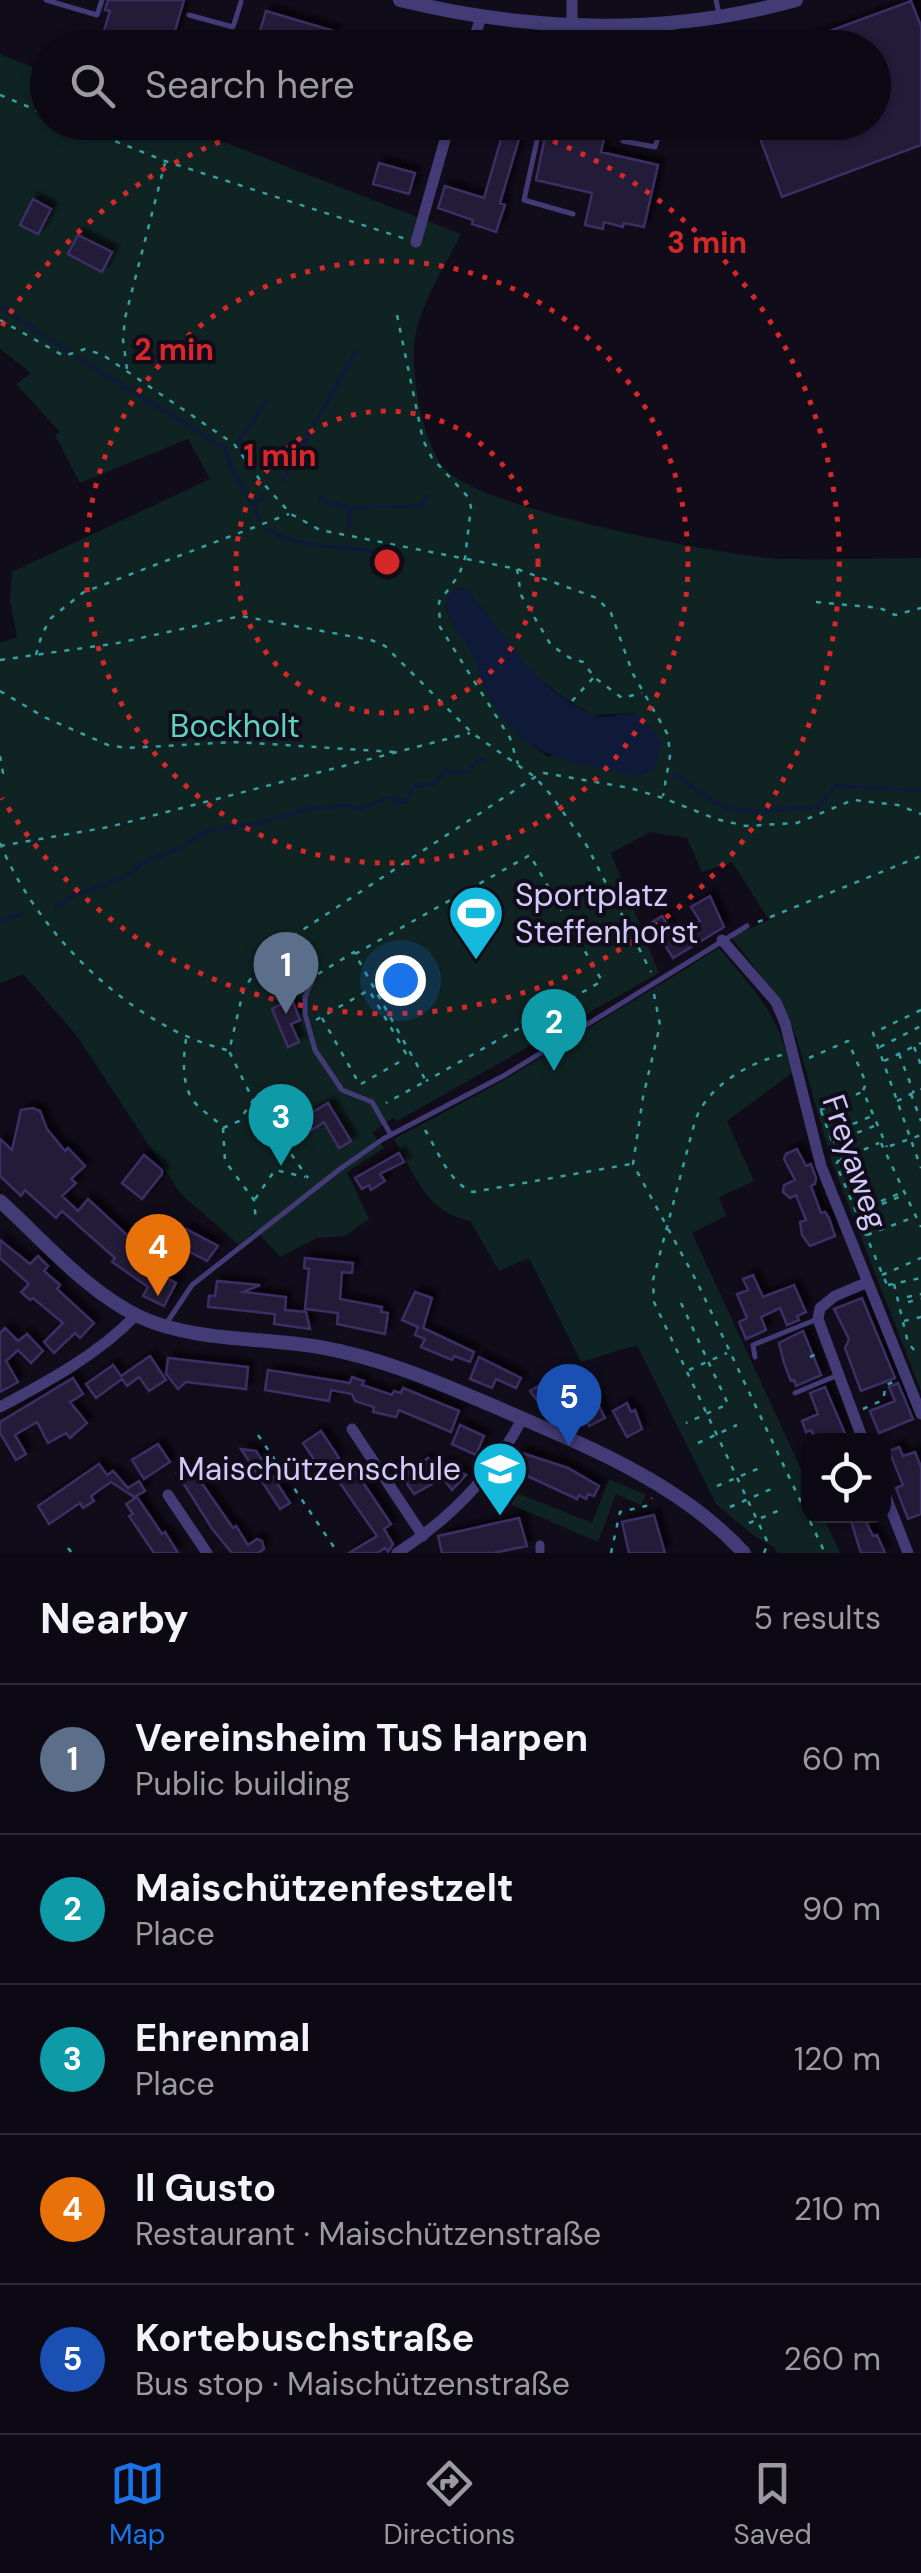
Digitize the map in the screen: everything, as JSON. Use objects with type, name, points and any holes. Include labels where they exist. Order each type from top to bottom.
[{"type":"street","points":[[400,0],[481,17],[572,26],[672,24],[796,0]]},
{"type":"street","points":[[572,0],[572,26]]},
{"type":"street","points":[[477,30],[481,17]]},
{"type":"street","points":[[416,242],[445,140]]},
{"type":"street","name":"Freyaweg","points":[[722,940],[776,1002],[799,1058],[821,1166],[921,1414]]},
{"type":"street","points":[[0,1202],[81,1276],[136,1315],[164,1327],[317,1346],[371,1358],[590,1448],[700,1511],[744,1553]]},
{"type":"street","points":[[861,1433],[818,1318],[820,1308],[836,1296],[868,1282]]},
{"type":"street","points":[[0,1407],[44,1383],[114,1335],[136,1315]]},
{"type":"street","points":[[397,1553],[423,1536],[478,1486],[522,1418]]},
{"type":"street","points":[[352,1429],[423,1536]]},
{"type":"street","points":[[168,1495],[207,1553]]},
{"type":"street","points":[[891,1510],[908,1553]]},
{"type":"lane","points":[[46,0],[97,16],[102,0]]},
{"type":"lane","points":[[716,0],[720,17]]},
{"type":"lane","points":[[189,15],[233,27],[239,1]]},
{"type":"lane","points":[[672,24],[672,30]]},
{"type":"lane","points":[[570,30],[572,26]]},
{"type":"lane","points":[[537,140],[524,200],[573,214]]},
{"type":"lane","points":[[623,140],[654,147],[657,140]]},
{"type":"lane","points":[[164,1327],[192,1285],[340,1169],[419,1119],[505,1075],[747,926]]},
{"type":"lane","points":[[313,978],[305,997],[306,1025],[315,1050],[342,1090],[372,1102],[391,1135]]},
{"type":"lane","points":[[755,1357],[753,1345],[818,1318]]},
{"type":"lane","points":[[795,1392],[840,1374]]},
{"type":"path","points":[[0,94],[30,106]]},
{"type":"path","points":[[112,140],[165,161],[416,242]]},
{"type":"path","points":[[127,372],[125,318],[165,161]]},
{"type":"path","points":[[396,315],[423,440],[432,458],[471,506],[459,574],[439,602],[440,627],[480,684],[510,738],[518,764]]},
{"type":"path","points":[[0,320],[64,356],[85,349],[127,372],[234,444],[291,514],[320,530],[518,569],[564,584],[605,605],[643,693],[665,727],[670,746],[663,798]]},
{"type":"path","points":[[36,655],[51,618],[84,592],[291,514]]},
{"type":"path","points":[[518,569],[527,608],[551,645],[582,662],[594,677],[622,698],[643,693]]},
{"type":"path","points":[[816,602],[880,608],[896,615],[921,608]]},
{"type":"path","points":[[0,660],[118,642],[221,618],[258,619],[370,640],[385,646],[472,732],[534,777],[577,830],[656,980],[654,994],[660,1025],[642,1097],[632,1164],[667,1227],[825,1553]]},
{"type":"path","points":[[572,702],[594,677]]},
{"type":"path","points":[[0,691],[71,730],[127,748],[236,742],[398,752]]},
{"type":"path","points":[[229,1050],[186,1038],[114,991],[58,938],[16,879],[0,845],[109,827],[472,732]]},
{"type":"path","points":[[0,756],[0,778]]},
{"type":"path","points":[[254,1200],[275,1170],[308,1178],[253,1100],[229,1050],[244,988],[272,950],[534,777],[544,773],[589,780],[663,798],[716,820],[746,826],[797,824],[853,800],[898,805],[921,814]]},
{"type":"path","points":[[313,978],[324,968],[530,855],[602,981],[376,1108]]},
{"type":"path","points":[[747,926],[921,856]]},
{"type":"path","points":[[354,954],[410,1056]]},
{"type":"path","points":[[306,1025],[370,990],[426,1081]]},
{"type":"path","points":[[921,1010],[873,1033],[921,1168]]},
{"type":"path","points":[[900,1013],[903,1018]]},
{"type":"path","points":[[321,1017],[360,1085],[410,1056]]},
{"type":"path","points":[[878,1048],[921,1026]]},
{"type":"path","points":[[186,1038],[188,1092],[224,1128],[224,1161],[254,1200],[256,1234]]},
{"type":"path","points":[[767,1552],[768,1542],[758,1519],[654,1302],[653,1280],[704,1100],[757,1063],[781,1055],[799,1058],[848,1041],[866,1084],[863,1091],[820,1110],[839,1160]]},
{"type":"path","points":[[883,1061],[921,1043]]},
{"type":"path","points":[[914,1046],[921,1064]]},
{"type":"path","points":[[899,1054],[921,1121]]},
{"type":"path","points":[[897,1101],[921,1090]]},
{"type":"path","points":[[863,1091],[921,1227]]},
{"type":"path","points":[[224,1128],[239,1121],[253,1100]]},
{"type":"path","points":[[829,1134],[874,1116]]},
{"type":"path","points":[[419,1119],[449,1172],[462,1188],[473,1192],[632,1164]]},
{"type":"path","points":[[832,1143],[878,1124]]},
{"type":"path","points":[[886,1148],[921,1134]]},
{"type":"path","points":[[883,1142],[836,1164],[886,1285],[921,1278]]},
{"type":"path","points":[[856,1213],[905,1193]]},
{"type":"path","points":[[865,1235],[917,1216]]},
{"type":"path","points":[[882,1275],[921,1258]]},
{"type":"path","points":[[894,1284],[908,1343],[915,1351],[921,1351]]},
{"type":"path","points":[[908,1299],[921,1296]]},
{"type":"path","points":[[681,1303],[728,1404],[686,1422]]},
{"type":"path","points":[[902,1322],[921,1317]]},
{"type":"path","points":[[732,1359],[751,1350]]},
{"type":"path","points":[[687,1370],[729,1352]]},
{"type":"path","points":[[855,1413],[883,1400],[886,1384],[906,1378]]},
{"type":"path","points":[[698,1443],[738,1425]]},
{"type":"path","points":[[258,1435],[338,1553]]},
{"type":"path","points":[[716,1486],[762,1467]]},
{"type":"path","points":[[611,1553],[620,1512],[646,1506],[661,1487]]},
{"type":"path","points":[[730,1507],[772,1488]]},
{"type":"path","points":[[749,1523],[780,1510]]},
{"type":"green space","name":"Bockholt","points":[[0,54],[30,66],[30,140],[219,140],[461,234],[422,311],[414,352],[419,406],[429,441],[444,468],[465,483],[546,513],[740,554],[807,559],[921,558],[921,1391],[832,1163],[797,1039],[780,1000],[731,937],[769,920],[732,862],[702,872],[687,838],[650,832],[611,853],[659,973],[372,1133],[384,1148],[347,1172],[369,1219],[345,1236],[317,1238],[280,1257],[256,1230],[239,1245],[181,1194],[77,1036],[23,974],[0,983],[0,643],[17,637],[10,601],[12,572],[210,479],[188,439],[80,483],[55,435],[60,432],[16,384],[31,373],[0,349]],"holes":[[[455,588],[467,589],[527,669],[593,715],[635,713],[549,757],[520,735],[484,686],[474,655],[445,607]]]},
{"type":"green space","points":[[719,948],[755,991],[773,1019],[792,1073],[727,1121],[754,1181],[719,1197],[726,1216],[692,1233],[801,1469],[801,1523],[826,1523],[840,1553],[777,1553],[716,1504],[637,1345],[581,1362],[529,1258],[499,1271],[470,1221],[443,1210],[423,1190],[394,1139],[506,1079]]},
{"type":"green space","points":[[609,1479],[646,1495],[641,1505],[616,1494],[598,1542],[496,1498],[494,1484],[592,1523]]},
{"type":"water","points":[[455,588],[467,589],[533,672],[566,700],[599,716],[631,714],[649,726],[661,741],[658,759],[650,772],[638,776],[566,760],[527,742],[511,727],[496,708],[474,656],[448,615],[446,599]]},
{"type":"building","points":[[108,0],[184,0],[175,30],[104,30],[110,11],[105,10]]},
{"type":"building","points":[[911,1],[921,26],[921,145],[782,197],[761,140],[891,140],[891,30],[832,30]]},
{"type":"building","points":[[266,11],[331,30],[260,30]]},
{"type":"building","points":[[501,140],[519,140],[500,203],[505,205],[496,232],[438,208],[445,186],[484,198]]},
{"type":"building","points":[[544,140],[604,140],[601,152],[658,165],[644,227],[604,222],[603,229],[585,225],[592,193],[536,180]]},
{"type":"building","points":[[379,163],[415,173],[409,194],[373,184]]},
{"type":"building","points":[[33,199],[51,209],[38,234],[20,225]]},
{"type":"building","points":[[78,235],[112,252],[102,272],[68,254]]},
{"type":"building","points":[[710,896],[724,927],[673,958],[651,923],[662,916],[674,936],[700,921],[691,907]]},
{"type":"building","points":[[297,978],[301,991],[291,997],[300,1020],[291,1024],[299,1042],[288,1047],[272,1009],[281,1004],[275,991]]},
{"type":"building","points":[[328,1103],[351,1141],[339,1148],[324,1122],[312,1130],[305,1117]]},
{"type":"building","points":[[21,1110],[40,1111],[47,1129],[65,1151],[68,1148],[85,1166],[71,1179],[76,1183],[62,1196],[78,1211],[88,1199],[141,1248],[150,1234],[174,1251],[186,1229],[218,1246],[207,1261],[186,1250],[167,1278],[176,1283],[164,1306],[143,1296],[148,1287],[112,1262],[115,1258],[62,1211],[56,1218],[25,1190],[21,1196],[0,1176],[0,1139],[12,1150]]},
{"type":"building","points":[[797,1149],[806,1166],[811,1164],[816,1178],[811,1186],[835,1236],[810,1246],[802,1235],[800,1222],[806,1220],[796,1195],[790,1198],[783,1192],[784,1185],[795,1180],[784,1159]]},
{"type":"building","points":[[399,1153],[404,1162],[380,1174],[385,1181],[371,1190],[369,1185],[362,1189],[355,1178]]},
{"type":"building","points":[[144,1155],[162,1174],[142,1199],[122,1183]]},
{"type":"building","points":[[0,1240],[30,1264],[38,1256],[48,1266],[44,1271],[60,1285],[57,1289],[94,1323],[80,1338],[75,1333],[54,1353],[44,1342],[63,1323],[21,1292],[29,1284],[0,1258]]},
{"type":"building","points":[[305,1258],[353,1263],[352,1273],[342,1272],[340,1299],[382,1307],[381,1312],[388,1313],[385,1334],[337,1324],[338,1313],[305,1309],[309,1269],[304,1268]]},
{"type":"building","points":[[753,1275],[763,1297],[794,1285],[806,1312],[787,1325],[780,1308],[761,1317],[766,1330],[746,1339],[739,1322],[747,1318],[737,1294],[748,1290],[743,1279]]},
{"type":"building","points":[[217,1281],[260,1285],[243,1292],[286,1297],[285,1310],[306,1312],[310,1329],[274,1324],[275,1314],[208,1307],[209,1296],[215,1296]]},
{"type":"building","points":[[415,1292],[432,1298],[423,1328],[474,1352],[470,1362],[454,1356],[452,1360],[421,1347],[425,1339],[415,1335],[418,1327],[402,1320]]},
{"type":"building","points":[[862,1298],[895,1378],[861,1391],[845,1348],[849,1339],[834,1309]]},
{"type":"building","points":[[5,1328],[18,1341],[27,1334],[43,1351],[31,1363],[18,1350],[6,1361],[18,1382],[0,1392],[0,1333]]},
{"type":"building","points":[[803,1331],[821,1375],[796,1386],[779,1343]]},
{"type":"building","points":[[150,1356],[166,1380],[149,1391],[139,1377],[127,1386],[122,1379],[96,1398],[86,1384],[113,1365],[121,1376]]},
{"type":"building","points":[[479,1357],[521,1378],[516,1388],[496,1379],[492,1388],[470,1379]]},
{"type":"building","points":[[168,1358],[248,1367],[246,1389],[186,1382],[178,1389],[166,1374]]},
{"type":"building","points":[[268,1370],[350,1383],[352,1377],[364,1381],[362,1385],[392,1395],[394,1391],[401,1393],[403,1388],[459,1411],[451,1432],[399,1410],[396,1417],[373,1412],[374,1407],[355,1401],[352,1394],[331,1390],[329,1401],[265,1390]]},
{"type":"building","points":[[73,1378],[83,1394],[70,1402],[87,1423],[70,1438],[66,1433],[48,1443],[37,1422],[15,1435],[26,1454],[16,1460],[0,1433],[0,1422]]},
{"type":"building","points":[[898,1383],[913,1419],[879,1433],[870,1411],[895,1401],[889,1387]]},
{"type":"building","points":[[540,1385],[555,1395],[556,1392],[566,1396],[570,1404],[593,1394],[605,1418],[589,1426],[578,1406],[572,1420],[543,1408],[530,1391]]},
{"type":"building","points":[[825,1387],[845,1433],[806,1432],[802,1421],[818,1414],[810,1393]]},
{"type":"building","points":[[627,1403],[631,1412],[635,1410],[642,1429],[627,1437],[613,1411]]},
{"type":"building","points":[[460,1425],[484,1436],[476,1455],[452,1444]]},
{"type":"building","points":[[321,1431],[339,1458],[321,1470],[303,1443]]},
{"type":"building","points":[[158,1444],[170,1462],[144,1479],[132,1460]]},
{"type":"building","points":[[899,1447],[903,1456],[915,1452],[921,1467],[921,1514],[908,1519],[896,1488],[903,1485],[891,1450]]},
{"type":"building","points":[[241,1449],[256,1451],[290,1503],[280,1509]]},
{"type":"building","points":[[519,1452],[568,1468],[599,1486],[594,1496],[588,1494],[586,1499],[579,1495],[577,1499],[512,1469]]},
{"type":"building","points":[[428,1458],[435,1469],[445,1463],[466,1475],[452,1490],[443,1478],[414,1494],[402,1476]]},
{"type":"building","points":[[99,1464],[107,1475],[113,1471],[128,1488],[139,1481],[145,1491],[134,1497],[111,1482],[91,1496],[94,1501],[83,1508],[80,1503],[49,1524],[38,1506]]},
{"type":"building","points":[[189,1465],[248,1545],[257,1539],[264,1549],[258,1553],[232,1553],[177,1473]]},
{"type":"building","points":[[356,1472],[391,1524],[384,1529],[393,1544],[388,1552],[385,1548],[377,1553],[349,1553],[377,1536],[340,1483]]},
{"type":"building","points":[[137,1497],[178,1553],[154,1553],[129,1516],[133,1514],[126,1504]]},
{"type":"building","points":[[654,1515],[665,1553],[629,1553],[622,1522]]},
{"type":"building","points":[[519,1518],[527,1546],[493,1553],[442,1553],[438,1536]]},
{"type":"building","points":[[852,1523],[866,1523],[885,1553],[861,1553]]},
{"type":"waterway","points":[[0,307],[69,352]]},
{"type":"waterway","points":[[283,480],[356,351]]},
{"type":"waterway","points":[[78,358],[226,449],[230,466],[260,519]]},
{"type":"waterway","points":[[237,443],[267,401]]},
{"type":"waterway","points":[[254,505],[265,495]]},
{"type":"waterway","points":[[348,528],[350,508],[421,506],[427,496]]},
{"type":"waterway","points":[[320,500],[349,508]]},
{"type":"waterway","points":[[265,527],[294,541],[391,557]]},
{"type":"waterway","points":[[56,907],[73,896],[129,875],[142,863],[179,849],[207,831],[261,823],[310,808],[361,809],[388,797],[393,797],[397,805],[400,800],[406,802],[414,786],[433,784],[444,772],[466,772],[483,759]]},
{"type":"waterway","points":[[674,773],[715,802],[752,811],[819,807],[835,786],[921,790]]},
{"type":"waterway","points":[[0,921],[21,914]]},
{"type":"place","name":"Sportplatz Steffenhorst","points":[[476,962]]},
{"type":"place","name":"Vereinsheim TuS Harpen","points":[[286,1014]]},
{"type":"place","name":"Maischützenfestzelt","points":[[554,1071]]},
{"type":"place","name":"Ehrenmal","points":[[281,1166]]},
{"type":"place","name":"Il Gusto","points":[[158,1296]]},
{"type":"place","name":"Kortebuschstraße","points":[[569,1446]]},
{"type":"place","name":"Maischützenschule","points":[[500,1518]]}]
